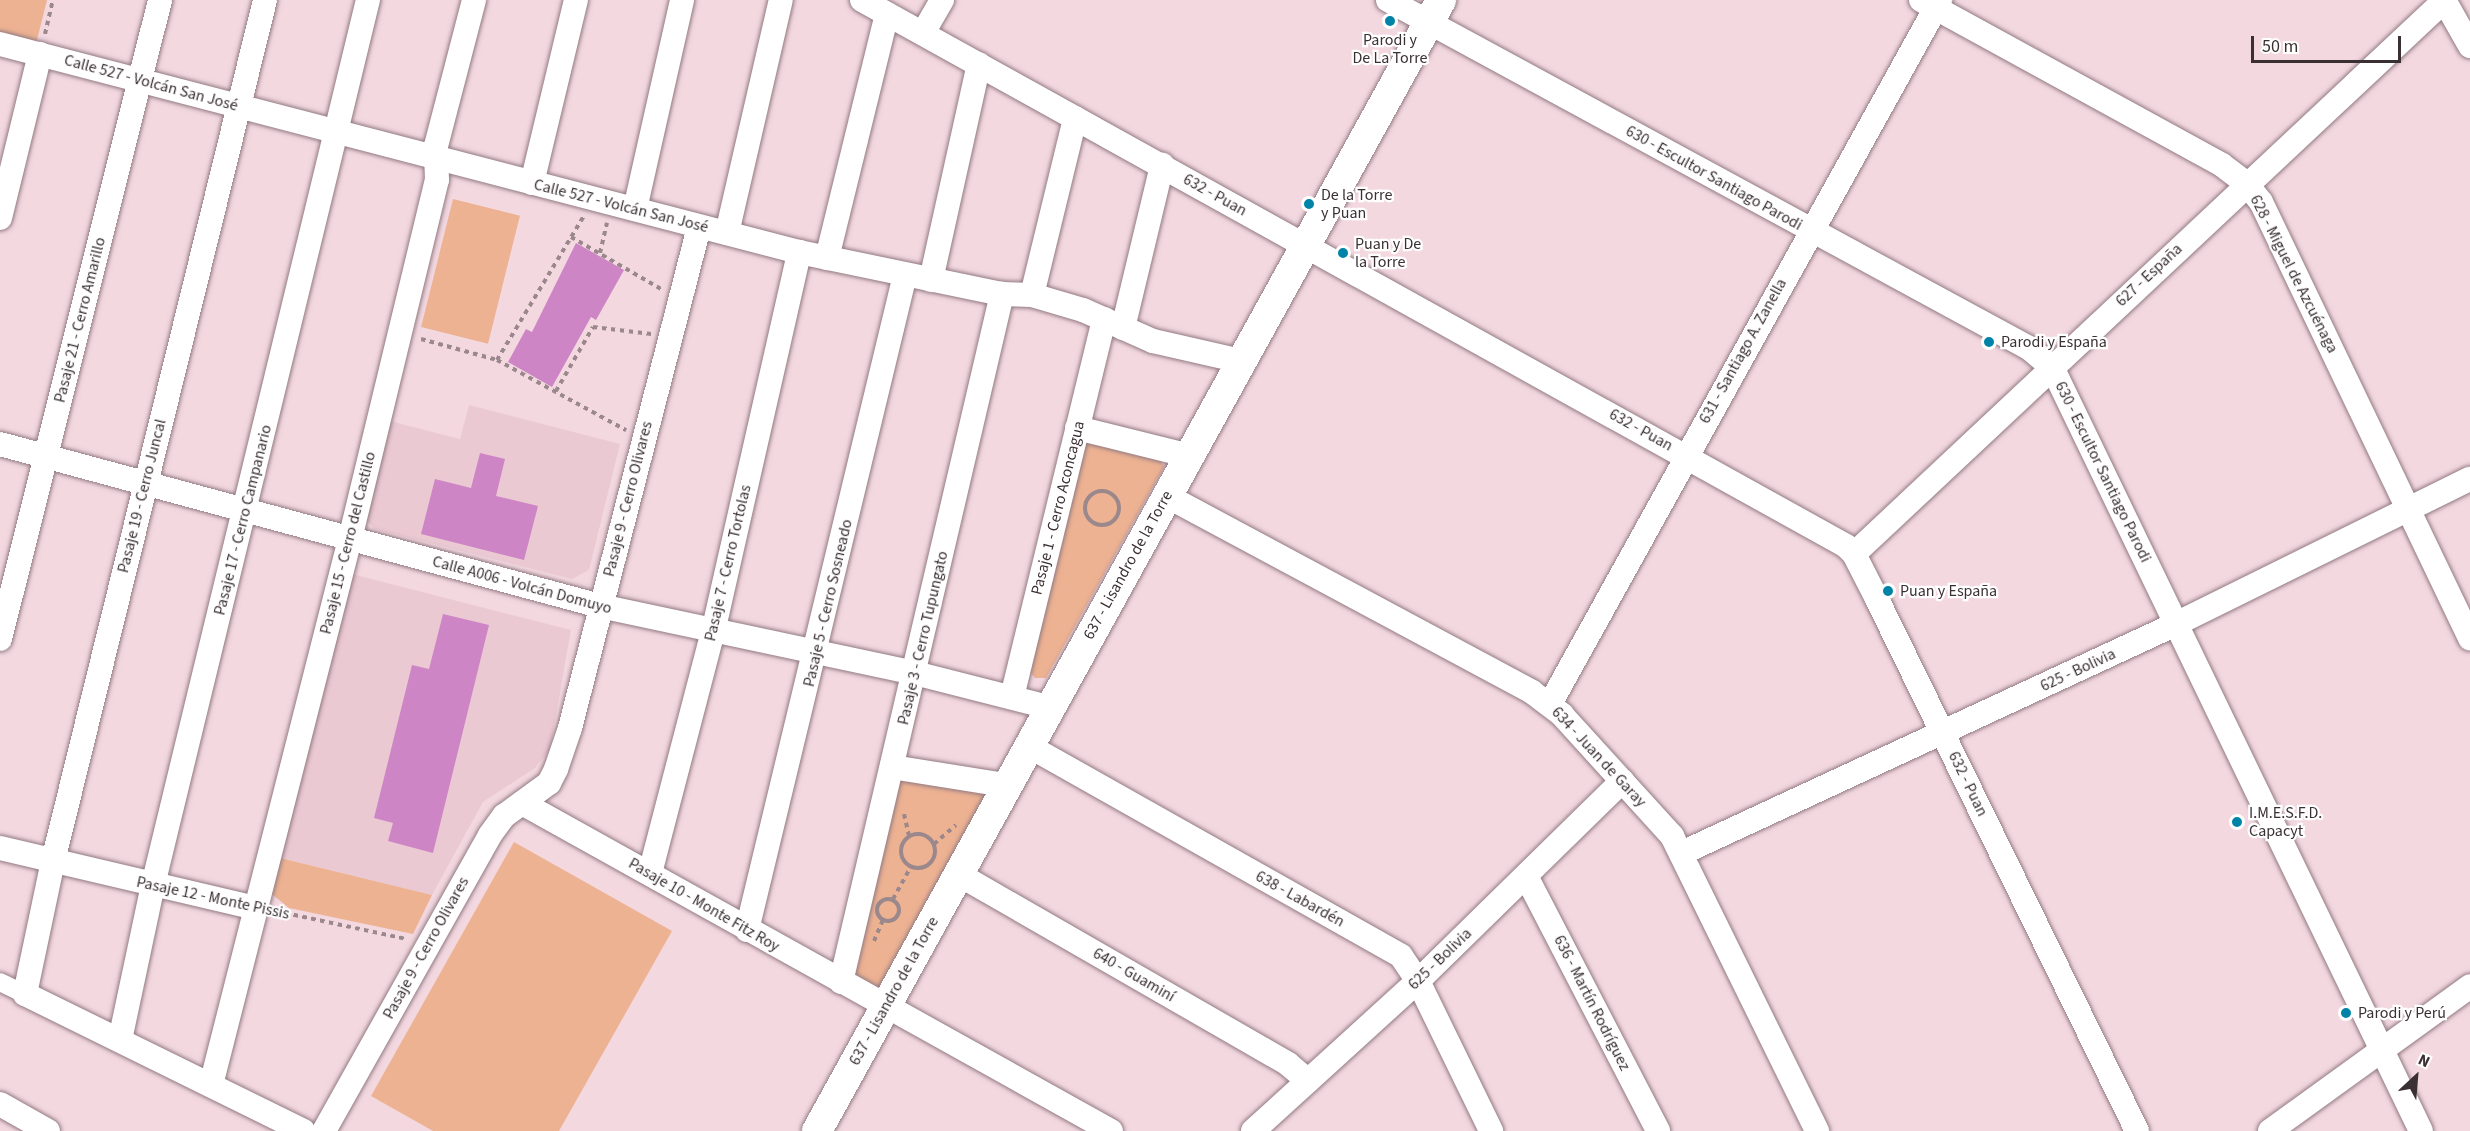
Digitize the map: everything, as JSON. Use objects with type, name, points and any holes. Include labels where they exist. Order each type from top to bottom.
[{"type":"street","name":"Pasaje 21 - Cerro Amarillo","points":[[0,639],[160,0]]},
{"type":"street","name":"Pasaje 19 - Cerro Juncal","points":[[25,994],[53,861],[265,0]]},
{"type":"street","name":"Pasaje 17 - Cerro Campanario","points":[[120,1040],[153,885],[368,0]]},
{"type":"street","name":"Pasaje 15 - Cerro del Castillo","points":[[211,1085],[350,539],[437,180],[435,159],[474,0]]},
{"type":"street","points":[[532,183],[576,0]]},
{"type":"street","points":[[635,209],[682,0]]},
{"type":"street","points":[[727,233],[781,0]]},
{"type":"street","name":"632 - Puan","points":[[862,0],[1686,455],[1854,554],[2137,1131]]},
{"type":"street","points":[[923,33],[942,0]]},
{"type":"street","name":"630 - Escultor Santiago Parodi","points":[[1388,0],[1435,11],[1810,230],[2029,348],[2052,367],[2421,1131]]},
{"type":"street","points":[[2444,0],[2470,46]]},
{"type":"street","name":"627 - España","points":[[1854,554],[2246,183],[2444,0]]},
{"type":"street","name":"628 - Miguel de Azcuénaga","points":[[1932,3],[2222,165],[2246,183],[2261,202],[2470,638]]},
{"type":"street","name":"631 - Santiago A. Zanella","points":[[1550,704],[1932,3]]},
{"type":"street","name":"637 - Lisandro de la Torre","points":[[825,1128],[886,1007],[1027,744],[1190,456],[1435,11]]},
{"type":"street","points":[[827,258],[887,14]]},
{"type":"street","name":"Calle 527 - Volcán San José","points":[[0,44],[141,78],[435,159],[799,252],[1002,294],[1032,295],[1113,323],[1153,341],[1241,361]]},
{"type":"street","points":[[0,218],[40,54]]},
{"type":"street","points":[[932,280],[979,64]]},
{"type":"street","points":[[1032,295],[1075,118]]},
{"type":"street","name":"Pasaje 1 - Cerro Aconcagua","points":[[1012,697],[1077,428],[1113,323],[1162,165]]},
{"type":"street","name":"Pasaje 9 - Cerro Olivares","points":[[324,1131],[490,835],[504,816],[549,783],[556,769],[600,606],[658,335],[699,227]]},
{"type":"street","name":"Pasaje 7 - Cerro Tortolas","points":[[650,873],[712,632],[799,252]]},
{"type":"street","name":"Pasaje 5 - Cerro Sosneado","points":[[747,930],[817,652],[905,274]]},
{"type":"street","name":"Pasaje 3 - Cerro Tupungato","points":[[840,982],[915,674],[1002,294]]},
{"type":"street","points":[[1077,428],[1190,456]]},
{"type":"street","name":"Calle A006 - Volcán Domuyo","points":[[0,444],[600,606],[915,674],[1048,707]]},
{"type":"street","name":"625 - Bolivia","points":[[1682,853],[1944,734],[2176,624],[2470,479]]},
{"type":"street","name":"634 - Juan de Garay","points":[[1167,496],[1550,704],[1672,836],[1817,1131]]},
{"type":"street","name":"638 - Labardén","points":[[1027,744],[1401,956],[1418,981],[1491,1131]]},
{"type":"street","points":[[892,766],[1005,785]]},
{"type":"street","name":"625 - Bolivia","points":[[1253,1131],[1418,981],[1622,782]]},
{"type":"street","name":"Pasaje 10 - Monte Fitz Roy","points":[[522,804],[1112,1131]]},
{"type":"street","name":"Pasaje 12 - Monte Pissis","points":[[0,848],[255,908]]},
{"type":"street","name":"640 - Guaminí","points":[[958,874],[1288,1064],[1308,1081]]},
{"type":"street","name":"636 - Martín Rodríguez","points":[[1526,876],[1658,1131]]},
{"type":"street","points":[[0,982],[303,1131]]},
{"type":"street","points":[[2270,1131],[2470,986]]},
{"type":"street","points":[[0,1104],[48,1131]]},
{"type":"path","points":[[40,54],[53,0]]},
{"type":"path","points":[[600,253],[611,205]]},
{"type":"path","points":[[497,360],[587,211],[576,208]]},
{"type":"path","points":[[571,237],[664,291]]},
{"type":"path","points":[[662,302],[667,280]]},
{"type":"path","points":[[556,391],[593,327],[658,335]]},
{"type":"path","points":[[399,333],[497,360],[630,432],[632,421]]},
{"type":"path","points":[[1101,491],[1112,494],[1119,507],[1113,521],[1103,525],[1092,522],[1085,506],[1091,496],[1101,491]]},
{"type":"path","points":[[909,835],[926,835],[934,844],[934,856],[923,868],[911,867],[902,860],[902,844],[909,835]]},
{"type":"path","points":[[893,899],[911,867]]},
{"type":"path","points":[[893,899],[898,904],[898,915],[886,921],[880,918],[878,906],[883,900],[893,899]]},
{"type":"path","name":"Pasaje 12 - Monte Pissis","points":[[255,908],[427,944]]},
{"type":"shaded area","points":[[0,0],[47,0],[36,44],[0,34]]},
{"type":"shaded area","points":[[453,199],[520,216],[488,344],[421,327]]},
{"type":"shaded area","points":[[469,405],[620,444],[589,570],[572,579],[374,529],[362,514],[386,420],[460,439]]},
{"type":"shaded area","points":[[1081,439],[1159,457],[1164,467],[1046,678],[1035,678],[1029,671]]},
{"type":"shaded area","points":[[348,573],[571,630],[550,749],[535,768],[483,802],[432,895],[276,857]]},
{"type":"shaded area","points":[[899,773],[993,788],[879,992],[848,974]]},
{"type":"shaded area","points":[[514,842],[672,931],[559,1131],[433,1131],[371,1096]]},
{"type":"shaded area","points":[[276,857],[432,895],[413,934],[289,908],[268,891]]},
{"type":"building","points":[[576,243],[624,270],[596,320],[591,317],[552,387],[508,362],[526,329],[532,332]]},
{"type":"building","points":[[480,453],[505,459],[496,496],[538,506],[524,560],[421,534],[435,479],[471,488]]},
{"type":"building","points":[[443,614],[489,625],[433,853],[388,841],[393,823],[374,818],[412,665],[429,669]]},
{"type":"place","name":"Parodi y De La Torre","points":[[1390,21]]},
{"type":"place","name":"De la Torre y Puan","points":[[1309,204]]},
{"type":"place","name":"Puan y De la Torre","points":[[1343,253]]},
{"type":"place","name":"Parodi y España","points":[[1989,342]]},
{"type":"place","name":"Puan y España","points":[[1888,591]]},
{"type":"place","name":"I.M.E.S.F.D. Capacyt","points":[[2237,822]]},
{"type":"place","name":"Parodi y Perú","points":[[2346,1013]]}]
